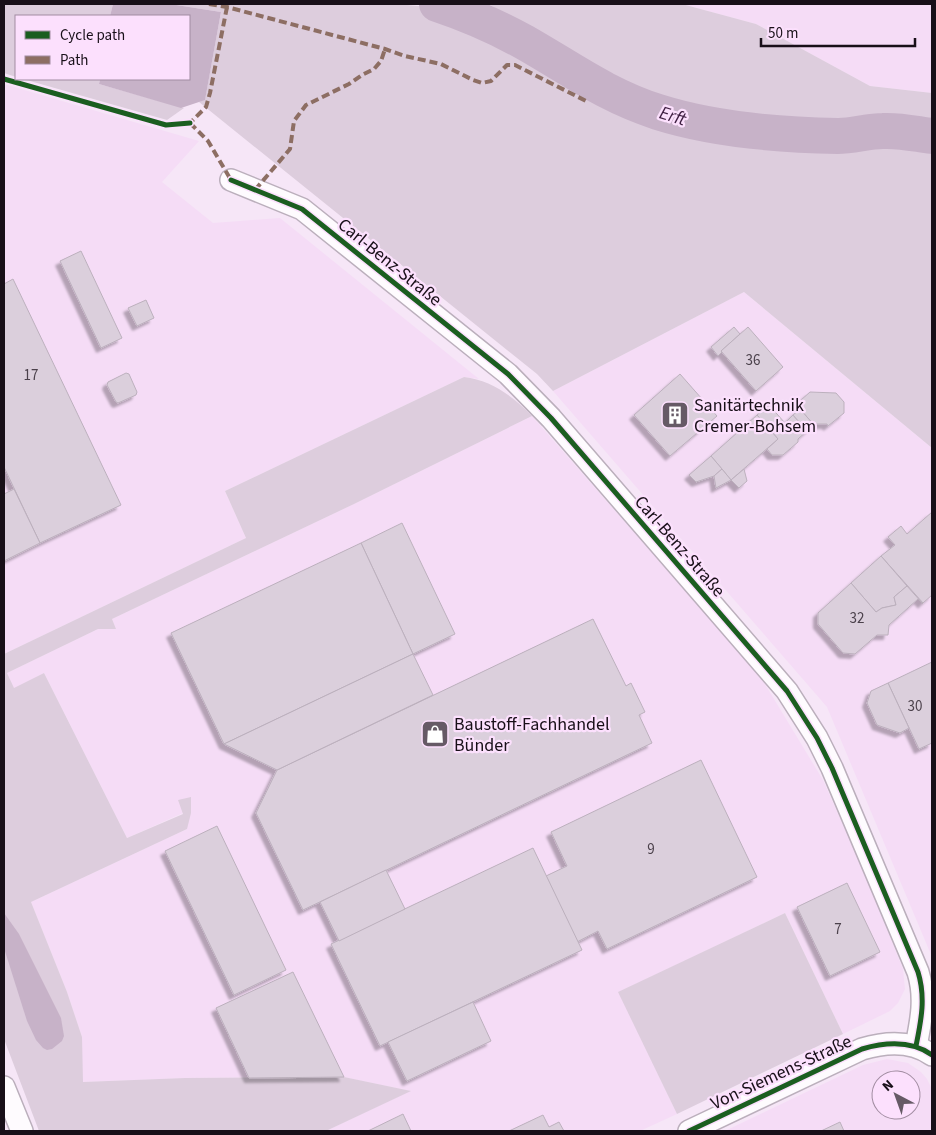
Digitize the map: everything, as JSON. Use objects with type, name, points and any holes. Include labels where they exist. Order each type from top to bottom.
[{"type":"street","name":"Carl-Benz-Straße","points":[[231,180],[302,209],[508,374],[551,418],[787,691],[814,732],[832,768],[918,972],[923,997],[921,1023],[924,1051]]},
{"type":"street","name":"Von-Siemens-Straße","points":[[689,1131],[862,1049],[896,1043],[924,1051]]},
{"type":"street","points":[[4,1087],[22,1131]]},
{"type":"shaded area","points":[[4,4],[113,4],[110,15],[15,15],[15,77],[4,73]]},
{"type":"shaded area","points":[[113,4],[170,4],[221,12],[205,100],[181,108],[99,84],[100,80],[190,80],[190,15],[110,15]]},
{"type":"shaded area","points":[[170,4],[396,4],[440,8],[494,35],[561,73],[583,90],[643,116],[692,128],[777,142],[836,145],[883,140],[932,141],[932,448],[744,292],[553,391],[537,374],[199,102],[205,99],[221,12]]},
{"type":"shaded area","points":[[488,4],[682,4],[756,24],[870,86],[932,93],[932,128],[878,120],[844,127],[814,129],[702,118],[641,101],[578,68],[515,29],[494,7]]},
{"type":"shaded area","points":[[682,4],[932,4],[932,93],[870,86],[756,24]]},
{"type":"shaded area","points":[[27,80],[100,80],[99,84],[184,108],[167,120]]},
{"type":"shaded area","points":[[4,84],[199,141],[162,182],[213,223],[280,218],[479,379],[464,377],[225,491],[246,538],[4,654]]},
{"type":"shaded area","points":[[744,292],[932,448],[932,957],[827,707],[553,391]]},
{"type":"shaded area","points":[[464,377],[493,386],[518,402],[532,416],[354,504],[112,619],[116,629],[98,629],[7,673],[14,688],[44,673],[127,838],[183,814],[178,800],[191,797],[191,813],[187,829],[31,902],[67,992],[82,1037],[83,1082],[185,1078],[344,1077],[411,1091],[326,1131],[39,1131],[4,1039],[4,654],[246,538],[225,491]]},
{"type":"shaded area","name":"Baustoff-Fachhandel Bünder","points":[[532,416],[760,676],[823,780],[865,874],[903,969],[905,989],[898,1003],[890,1011],[843,1034],[785,913],[619,992],[677,1114],[640,1131],[326,1131],[410,1091],[343,1077],[185,1078],[82,1082],[82,1037],[67,992],[31,902],[187,829],[183,813],[127,838],[44,673],[14,689],[7,673],[98,629],[116,629],[112,619],[354,504]]},
{"type":"shaded area","points":[[4,913],[19,934],[61,1018],[64,1036],[62,1041],[52,1049],[47,1050],[43,1048],[36,1040],[27,1021],[4,948]]},
{"type":"shaded area","points":[[785,913],[843,1034],[677,1114],[618,992]]},
{"type":"shaded area","points":[[887,1059],[908,1063],[918,1070],[871,1070],[871,1120],[921,1120],[921,1072],[932,1089],[932,1131],[725,1131],[863,1065]]},
{"type":"building","points":[[81,251],[122,338],[101,348],[60,261]]},
{"type":"building","points":[[13,279],[121,505],[40,543],[4,467],[4,284]]},
{"type":"building","points":[[146,300],[154,318],[137,326],[128,308]]},
{"type":"building","points":[[734,327],[740,334],[718,356],[711,347]]},
{"type":"building","points":[[748,327],[783,367],[756,391],[721,351]]},
{"type":"building","points":[[126,373],[129,374],[137,392],[136,395],[118,403],[107,385],[108,382]]},
{"type":"building","name":"Sanitärtechnik Cremer-Bohsem","points":[[680,374],[717,416],[670,456],[634,415]]},
{"type":"building","points":[[810,392],[836,393],[844,402],[844,413],[828,426],[827,424],[814,425],[800,409],[801,400]]},
{"type":"building","points":[[769,405],[785,423],[793,415],[807,431],[783,455],[772,455],[767,449],[778,439],[757,415]]},
{"type":"building","points":[[800,409],[814,425],[807,431],[793,415]]},
{"type":"building","points":[[757,415],[778,439],[731,480],[711,456]]},
{"type":"building","points":[[711,456],[722,469],[714,476],[696,482],[689,475]]},
{"type":"building","points":[[722,469],[731,480],[716,488],[714,476]]},
{"type":"building","points":[[744,469],[747,481],[739,488],[731,480]]},
{"type":"building","points":[[14,489],[40,543],[4,561],[4,494]]},
{"type":"building","points":[[932,512],[932,595],[923,603],[881,556],[895,545],[888,537],[901,526],[907,534]]},
{"type":"building","points":[[402,523],[455,634],[413,654],[361,543]]},
{"type":"building","points":[[361,543],[413,654],[224,744],[171,633]]},
{"type":"building","points":[[881,556],[907,586],[894,597],[896,605],[882,608],[876,612],[851,583]]},
{"type":"building","points":[[851,583],[876,612],[882,608],[896,605],[894,597],[907,586],[923,604],[918,599],[889,625],[888,635],[877,635],[855,654],[843,653],[818,624],[818,613]]},
{"type":"building","points":[[593,619],[626,686],[631,683],[645,712],[639,715],[652,743],[303,910],[256,813],[277,770]]},
{"type":"building","points":[[413,654],[433,695],[277,770],[224,744]]},
{"type":"building","points":[[932,662],[932,743],[919,749],[888,683]]},
{"type":"building","points":[[888,683],[909,728],[900,733],[877,725],[867,703],[871,691]]},
{"type":"building","points":[[701,760],[757,877],[607,949],[598,931],[577,942],[546,876],[567,866],[551,832]]},
{"type":"building","points":[[217,826],[286,970],[234,995],[165,851]]},
{"type":"building","points":[[533,848],[582,950],[380,1046],[331,944]]},
{"type":"building","points":[[386,870],[405,909],[339,941],[320,902]]},
{"type":"building","points":[[847,883],[880,952],[830,976],[797,907]]},
{"type":"building","points":[[293,972],[344,1077],[249,1078],[216,1008]]},
{"type":"building","points":[[473,1002],[491,1041],[407,1081],[388,1042]]},
{"type":"building","points":[[403,1114],[411,1131],[368,1131]]},
{"type":"building","points":[[543,1115],[549,1127],[559,1122],[564,1131],[509,1131]]},
{"type":"building","points":[[840,1122],[844,1131],[821,1131]]},
{"type":"waterway","name":"Erft","points":[[437,4],[513,36],[621,98],[680,118],[724,127],[793,134],[838,136],[889,131],[932,136]]},
{"type":"marked path","points":[[209,4],[227,7],[405,56],[441,64],[482,83],[491,81],[507,65],[515,65],[588,102]]},
{"type":"marked path","points":[[187,123],[190,123],[206,107],[227,7]]},
{"type":"marked path","points":[[255,190],[290,149],[294,121],[306,105],[349,84],[374,69],[381,61],[385,49]]},
{"type":"marked path","points":[[190,123],[208,141],[231,180]]},
{"type":"cycle path","points":[[4,79],[166,125],[190,123]]},
{"type":"cycle path","points":[[231,180],[302,209],[508,374],[551,418],[787,691],[817,738],[832,768],[918,972],[922,1000],[916,1046]]},
{"type":"cycle path","points":[[689,1131],[862,1049],[898,1044],[916,1047],[932,1055]]},
{"type":"place","name":"Sanitärtechnik Cremer-Bohsem","points":[[675,415]]},
{"type":"place","name":"Baustoff-Fachhandel Bünder","points":[[435,734]]}]
